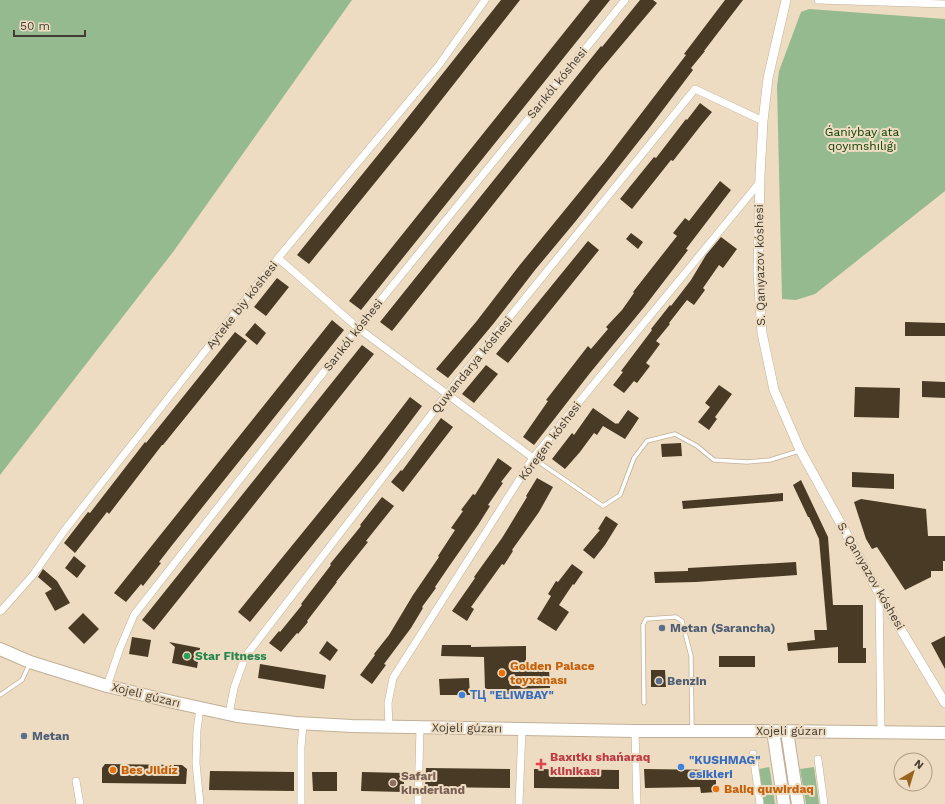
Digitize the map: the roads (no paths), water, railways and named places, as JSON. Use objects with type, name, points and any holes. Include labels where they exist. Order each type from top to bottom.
[{"type":"main road","name":"Xojeli gúzarı","points":[[0,649],[30,662],[107,686],[229,714],[303,724],[420,728],[945,733]]},
{"type":"main road","points":[[773,731],[784,804]]},
{"type":"main road","points":[[787,731],[798,804]]},
{"type":"street","name":"Ayteke biy kóshesi","points":[[1,611],[33,575],[64,531],[278,258],[439,64],[485,0]]},
{"type":"street","name":"Sarıkól kóshesi","points":[[107,686],[120,648],[134,616],[358,328],[625,0]]},
{"type":"street","name":"S. Qanıyazov kóshesi","points":[[786,0],[768,78],[763,121],[760,182],[758,272],[762,333],[774,390],[800,450],[879,592],[945,703]]},
{"type":"street","points":[[818,0],[945,4]]},
{"type":"street","name":"Quwandarya kóshesi","points":[[229,714],[234,688],[245,657],[447,394],[695,89],[763,121]]},
{"type":"street","name":"Kóregen kóshesi","points":[[389,727],[388,703],[393,678],[533,458],[760,182]]},
{"type":"street","points":[[278,258],[358,328],[533,458]]},
{"type":"street","points":[[879,592],[881,732]]},
{"type":"street","points":[[200,708],[197,730],[196,763],[200,804]]},
{"type":"street","points":[[301,804],[301,747],[303,724]]},
{"type":"street","points":[[418,804],[420,728]]},
{"type":"street","points":[[519,804],[522,729]]},
{"type":"street","points":[[635,731],[637,804]]},
{"type":"street","points":[[753,754],[760,804]]},
{"type":"street","points":[[818,759],[824,804]]},
{"type":"street","points":[[76,781],[80,804]]},
{"type":"lane","points":[[533,458],[603,506],[620,495],[634,458],[647,441],[675,434],[697,446],[714,460],[727,461],[747,462],[770,460],[800,450]]},
{"type":"lane","points":[[644,702],[643,625],[646,619],[676,617],[682,621],[691,656],[692,731]]},
{"type":"lane","points":[[0,695],[22,680],[30,662]]},
{"type":"place","name":"Metan (Sarancha)","points":[[662,628]]},
{"type":"place","name":"Star Fitness","points":[[187,656]]},
{"type":"place","name":"Golden Palace toyxanası","points":[[502,673]]},
{"type":"place","name":"Benzin","points":[[659,681]]},
{"type":"place","name":"ТЦ \"ELIWBAY\"","points":[[462,695]]},
{"type":"place","name":"Metan","points":[[24,736]]},
{"type":"place","name":"Baxıtkı shańaraq klinikası","points":[[541,764]]},
{"type":"place","name":"\"KUSHMAG\" esikleri","points":[[681,767]]},
{"type":"place","name":"Bes Jildíz","points":[[113,770]]},
{"type":"place","name":"Safari kinderland","points":[[393,783]]},
{"type":"place","name":"Baliq quwirdaq","points":[[716,789]]},
{"type":"park label","name":"Ǵaniybay ata qoyımshılıǵı","points":[[862,139]]}]
